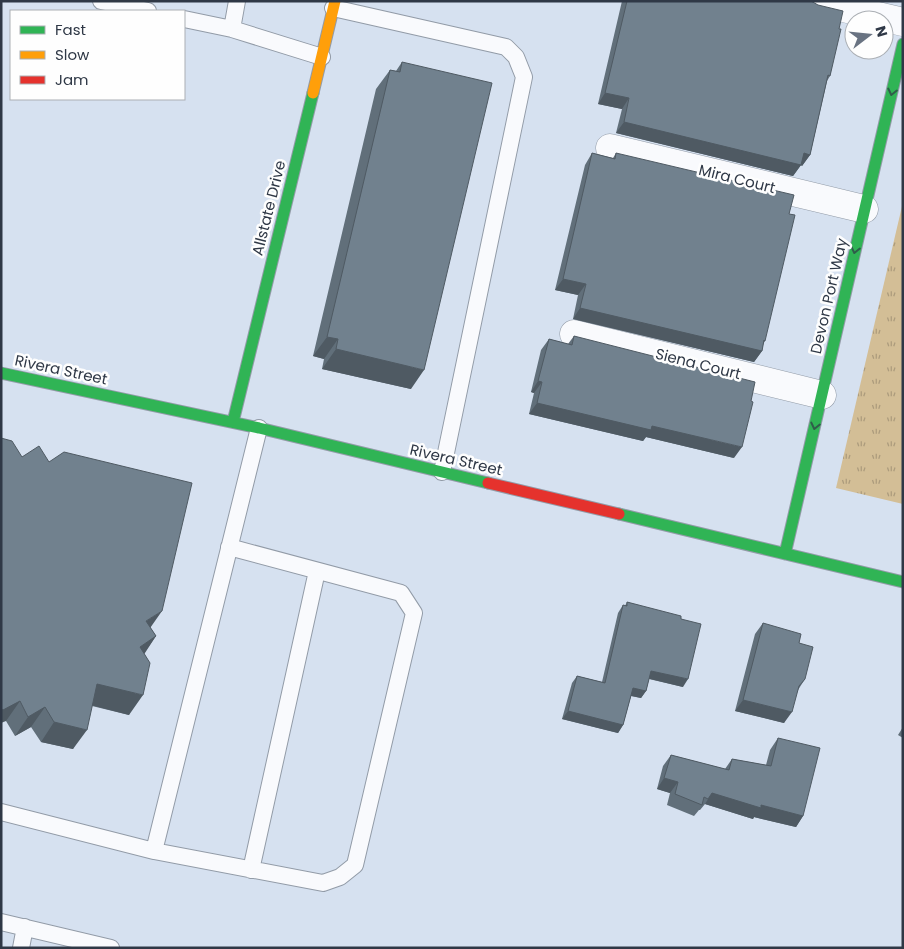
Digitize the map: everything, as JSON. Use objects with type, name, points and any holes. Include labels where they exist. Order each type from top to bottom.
[{"type":"street","points":[[814,1],[903,22]]},
{"type":"street","name":"Allstate Drive","points":[[233,422],[334,5]]},
{"type":"street","name":"Devon Port Way","points":[[785,554],[903,44]]},
{"type":"street","name":"Mira Court","points":[[610,148],[864,210]]},
{"type":"street","name":"Siena Court","points":[[574,334],[822,395]]},
{"type":"street","name":"Rivera Street","points":[[1,373],[259,428],[903,582]]},
{"type":"lane","points":[[101,1],[143,10]]},
{"type":"lane","points":[[232,29],[237,1]]},
{"type":"lane","points":[[334,5],[506,47],[516,58],[524,77],[442,472]]},
{"type":"lane","points":[[185,19],[232,29],[322,57]]},
{"type":"lane","points":[[154,851],[259,428]]},
{"type":"lane","points":[[1,812],[154,851],[323,883],[340,877],[355,865],[414,613],[401,593],[229,547]]},
{"type":"lane","points":[[251,870],[317,571]]},
{"type":"lane","points":[[1,922],[110,948]]},
{"type":"lane","points":[[21,948],[25,927]]},
{"type":"green space","points":[[903,202],[903,504],[836,488]]},
{"type":"building","points":[[627,1],[811,1],[818,5],[843,11],[839,29],[841,29],[830,76],[828,75],[810,155],[804,153],[801,165],[624,122],[629,98],[605,93]]},
{"type":"building","points":[[402,62],[492,83],[424,370],[336,349],[338,339],[327,337],[390,70],[400,72]]},
{"type":"building","points":[[592,153],[615,159],[616,153],[794,195],[789,214],[795,215],[762,351],[580,308],[586,284],[563,279]]},
{"type":"building","points":[[574,336],[755,382],[751,401],[753,402],[742,447],[652,426],[651,430],[537,403],[542,382],[538,381],[549,339],[572,345]]},
{"type":"building","points":[[1,438],[12,441],[22,457],[39,446],[49,462],[64,452],[192,483],[162,611],[146,621],[156,636],[140,647],[150,663],[143,695],[97,684],[87,730],[54,722],[45,707],[28,717],[20,701],[3,710],[1,709]]},
{"type":"building","points":[[627,602],[681,616],[681,619],[701,624],[688,679],[651,671],[646,691],[633,688],[623,725],[568,711],[577,676],[605,683],[623,605],[627,606]]},
{"type":"building","points":[[763,623],[801,634],[799,643],[813,647],[805,679],[799,686],[792,712],[743,700]]},
{"type":"building","points":[[778,738],[820,748],[803,816],[761,805],[761,808],[712,793],[708,799],[704,797],[702,805],[675,794],[678,782],[664,778],[671,755],[729,770],[732,759],[771,766]]},
{"type":"traffic: fast","points":[[785,554],[903,44]]},
{"type":"traffic: fast","points":[[233,422],[313,93]]},
{"type":"traffic: fast","points":[[1,373],[259,428],[488,483]]},
{"type":"traffic: fast","points":[[619,514],[903,582]]},
{"type":"traffic: slow","points":[[313,93],[335,1]]},
{"type":"traffic: jam","points":[[488,483],[619,514]]}]
